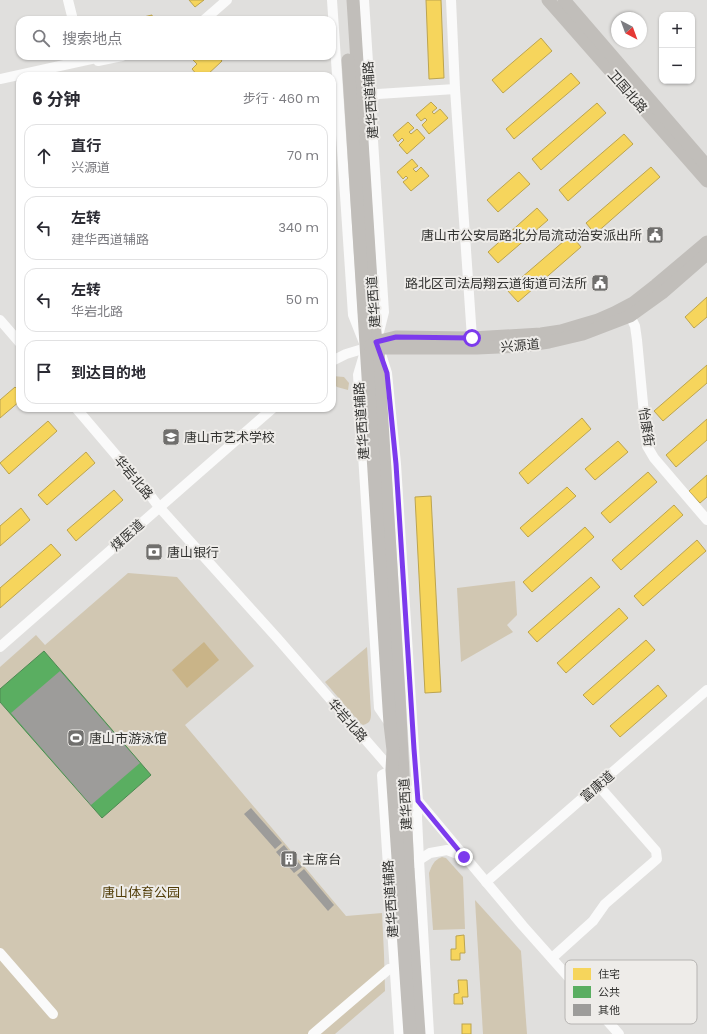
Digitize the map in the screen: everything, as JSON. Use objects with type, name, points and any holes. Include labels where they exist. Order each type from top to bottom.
[{"type":"main road","name":"建华西道","points":[[344,0],[374,346],[378,373],[419,1034]]},
{"type":"main road","name":"建华西道","points":[[353,0],[373,313],[390,724],[393,750],[392,770],[410,1034]]},
{"type":"main road","name":"卫国北路","points":[[548,0],[707,181]]},
{"type":"main road","name":"卫国北路","points":[[564,0],[707,166]]},
{"type":"main road","name":"兴源道","points":[[374,346],[396,337],[472,338],[541,334],[561,331],[598,320],[633,303],[707,242]]},
{"type":"main road","name":"兴源道","points":[[374,346],[396,348],[477,348],[522,346],[549,342],[583,334],[630,316],[662,293],[707,254]]},
{"type":"street","points":[[68,0],[72,16]]},
{"type":"street","points":[[209,16],[227,0]]},
{"type":"street","points":[[212,16],[231,0]]},
{"type":"street","points":[[332,0],[333,16]]},
{"type":"street","name":"建华西道辅路","points":[[364,0],[384,312],[374,346]]},
{"type":"street","points":[[451,0],[455,89],[472,338]]},
{"type":"street","points":[[27,72],[74,60]]},
{"type":"street","points":[[47,72],[103,60]]},
{"type":"street","points":[[336,60],[353,315],[374,346],[387,373],[396,464],[418,801],[417,817],[419,860],[429,1034]]},
{"type":"street","points":[[0,79],[16,75]]},
{"type":"street","points":[[0,82],[16,79]]},
{"type":"street","points":[[360,109],[370,98],[378,94],[455,89]]},
{"type":"street","name":"怡康街","points":[[630,316],[635,326],[636,333],[648,446],[654,458],[707,520]]},
{"type":"street","points":[[0,320],[16,338]]},
{"type":"street","points":[[336,359],[346,354],[374,346]]},
{"type":"street","name":"华岩北路","points":[[79,412],[159,507],[278,639],[404,784],[523,926],[565,973]]},
{"type":"street","name":"煤医道","points":[[0,647],[268,412]]},
{"type":"street","name":"富康道","points":[[486,882],[707,690]]},
{"type":"street","name":"建华西道辅路","points":[[392,770],[382,775],[399,1034]]},
{"type":"street","points":[[552,958],[593,921],[605,904],[657,859],[656,851],[598,785]]},
{"type":"street","points":[[408,870],[430,853],[447,850],[464,857]]},
{"type":"street","points":[[0,953],[53,1014]]},
{"type":"street","points":[[313,1034],[388,969]]},
{"type":"street","name":"华岩北路","points":[[610,1024],[619,1034]]},
{"type":"green space","points":[[336,376],[344,377],[349,383],[348,390],[337,387]]},
{"type":"green space","name":"唐山体育公园","points":[[128,573],[177,577],[254,666],[185,725],[346,916],[382,913],[385,991],[335,1034],[0,1034],[0,667],[36,635],[45,645]]},
{"type":"green space","points":[[515,581],[517,615],[507,625],[513,632],[461,662],[457,588]]},
{"type":"green space","points":[[367,647],[371,715],[369,722],[363,725],[325,682]]},
{"type":"green space","points":[[442,857],[446,858],[463,877],[465,929],[433,930],[429,873],[434,863]]},
{"type":"green space","points":[[475,900],[521,951],[527,1034],[483,1034]]},
{"type":"shaded area","points":[[204,642],[219,660],[187,688],[172,670]]},
{"type":"building: 住宅","points":[[189,0],[204,0],[195,7]]},
{"type":"building: 住宅","points":[[426,0],[441,0],[444,78],[429,79]]},
{"type":"building: 住宅","points":[[541,38],[552,51],[503,93],[492,80]]},
{"type":"building: 住宅","points":[[193,60],[222,61],[210,72],[195,72],[192,69],[197,64]]},
{"type":"building: 住宅","points":[[571,73],[580,83],[514,139],[506,129]]},
{"type":"building: 住宅","points":[[431,102],[437,108],[432,112],[434,114],[440,109],[448,118],[429,134],[422,125],[427,120],[425,118],[421,121],[416,115]]},
{"type":"building: 住宅","points":[[597,103],[606,113],[541,170],[532,159]]},
{"type":"building: 住宅","points":[[408,122],[414,128],[409,132],[411,134],[417,129],[425,138],[407,154],[399,145],[404,140],[402,138],[398,142],[393,135]]},
{"type":"building: 住宅","points":[[624,134],[633,144],[568,201],[559,190]]},
{"type":"building: 住宅","points":[[412,159],[418,166],[413,169],[416,172],[421,167],[429,176],[411,191],[403,182],[408,178],[406,176],[403,179],[397,172]]},
{"type":"building: 住宅","points":[[651,167],[660,177],[595,234],[586,223]]},
{"type":"building: 住宅","points":[[519,172],[530,184],[498,212],[487,200]]},
{"type":"building: 住宅","points":[[537,208],[548,220],[498,263],[488,252]]},
{"type":"building: 住宅","points":[[571,235],[581,247],[518,302],[507,290]]},
{"type":"building: 住宅","points":[[707,297],[707,317],[694,328],[685,317]]},
{"type":"building: 住宅","points":[[707,365],[707,383],[663,421],[654,411]]},
{"type":"building: 住宅","points":[[15,387],[16,388],[16,404],[0,418],[0,400]]},
{"type":"building: 住宅","points":[[582,418],[591,429],[528,484],[519,473]]},
{"type":"building: 住宅","points":[[707,419],[707,440],[676,467],[666,455]]},
{"type":"building: 住宅","points":[[48,421],[57,431],[9,474],[0,463]]},
{"type":"building: 住宅","points":[[618,441],[628,452],[595,480],[585,469]]},
{"type":"building: 住宅","points":[[86,452],[95,463],[47,505],[38,495]]},
{"type":"building: 住宅","points":[[648,472],[657,482],[610,523],[601,513]]},
{"type":"building: 住宅","points":[[707,475],[707,497],[700,503],[689,491]]},
{"type":"building: 住宅","points":[[567,487],[576,496],[528,537],[520,528]]},
{"type":"building: 住宅","points":[[114,490],[123,500],[76,541],[67,530]]},
{"type":"building: 住宅","points":[[431,496],[441,692],[425,693],[415,497]]},
{"type":"building: 住宅","points":[[674,505],[683,515],[621,570],[612,560]]},
{"type":"building: 住宅","points":[[21,508],[30,520],[0,546],[0,526]]},
{"type":"building: 住宅","points":[[585,527],[594,537],[532,592],[523,582]]},
{"type":"building: 住宅","points":[[697,540],[706,551],[643,606],[634,596]]},
{"type":"building: 住宅","points":[[51,544],[61,555],[0,608],[0,588]]},
{"type":"building: 住宅","points":[[591,577],[600,587],[537,642],[528,632]]},
{"type":"building: 住宅","points":[[619,608],[628,618],[566,673],[557,663]]},
{"type":"building: 住宅","points":[[646,640],[655,650],[593,705],[583,695]]},
{"type":"building: 住宅","points":[[658,685],[667,696],[620,737],[610,726]]},
{"type":"building: 住宅","points":[[464,935],[465,953],[460,953],[460,960],[451,960],[451,949],[456,949],[456,936]]},
{"type":"building: 住宅","points":[[458,980],[467,980],[468,997],[462,997],[463,1004],[454,1004],[454,994],[459,993]]},
{"type":"building: 住宅","points":[[462,1024],[471,1024],[471,1034],[462,1034]]},
{"type":"building: 公共","name":"唐山市游泳馆","points":[[44,651],[151,775],[102,818],[0,702],[0,689]]},
{"type":"building: 其他","name":"唐山市游泳馆","points":[[60,671],[140,763],[91,805],[11,713]]},
{"type":"building: 其他","points":[[251,808],[282,843],[275,849],[244,814]]},
{"type":"building: 其他","name":"主席台","points":[[284,845],[302,867],[294,873],[276,852]]},
{"type":"building: 其他","points":[[304,869],[334,905],[328,911],[297,875]]},
{"type":"place","name":"唐山市公安局路北分局流动治安派出所","points":[[655,235]]},
{"type":"place","name":"路北区司法局翔云道街道司法所","points":[[600,283]]},
{"type":"place","name":"唐山市艺术学校","points":[[171,437]]},
{"type":"place","name":"唐山银行","points":[[154,552]]},
{"type":"place","name":"唐山市游泳馆","points":[[76,738]]},
{"type":"place","name":"主席台","points":[[289,859]]},
{"type":"route","points":[[464,857],[418,801],[396,464],[387,373],[376,342],[396,337],[472,338]]}]
